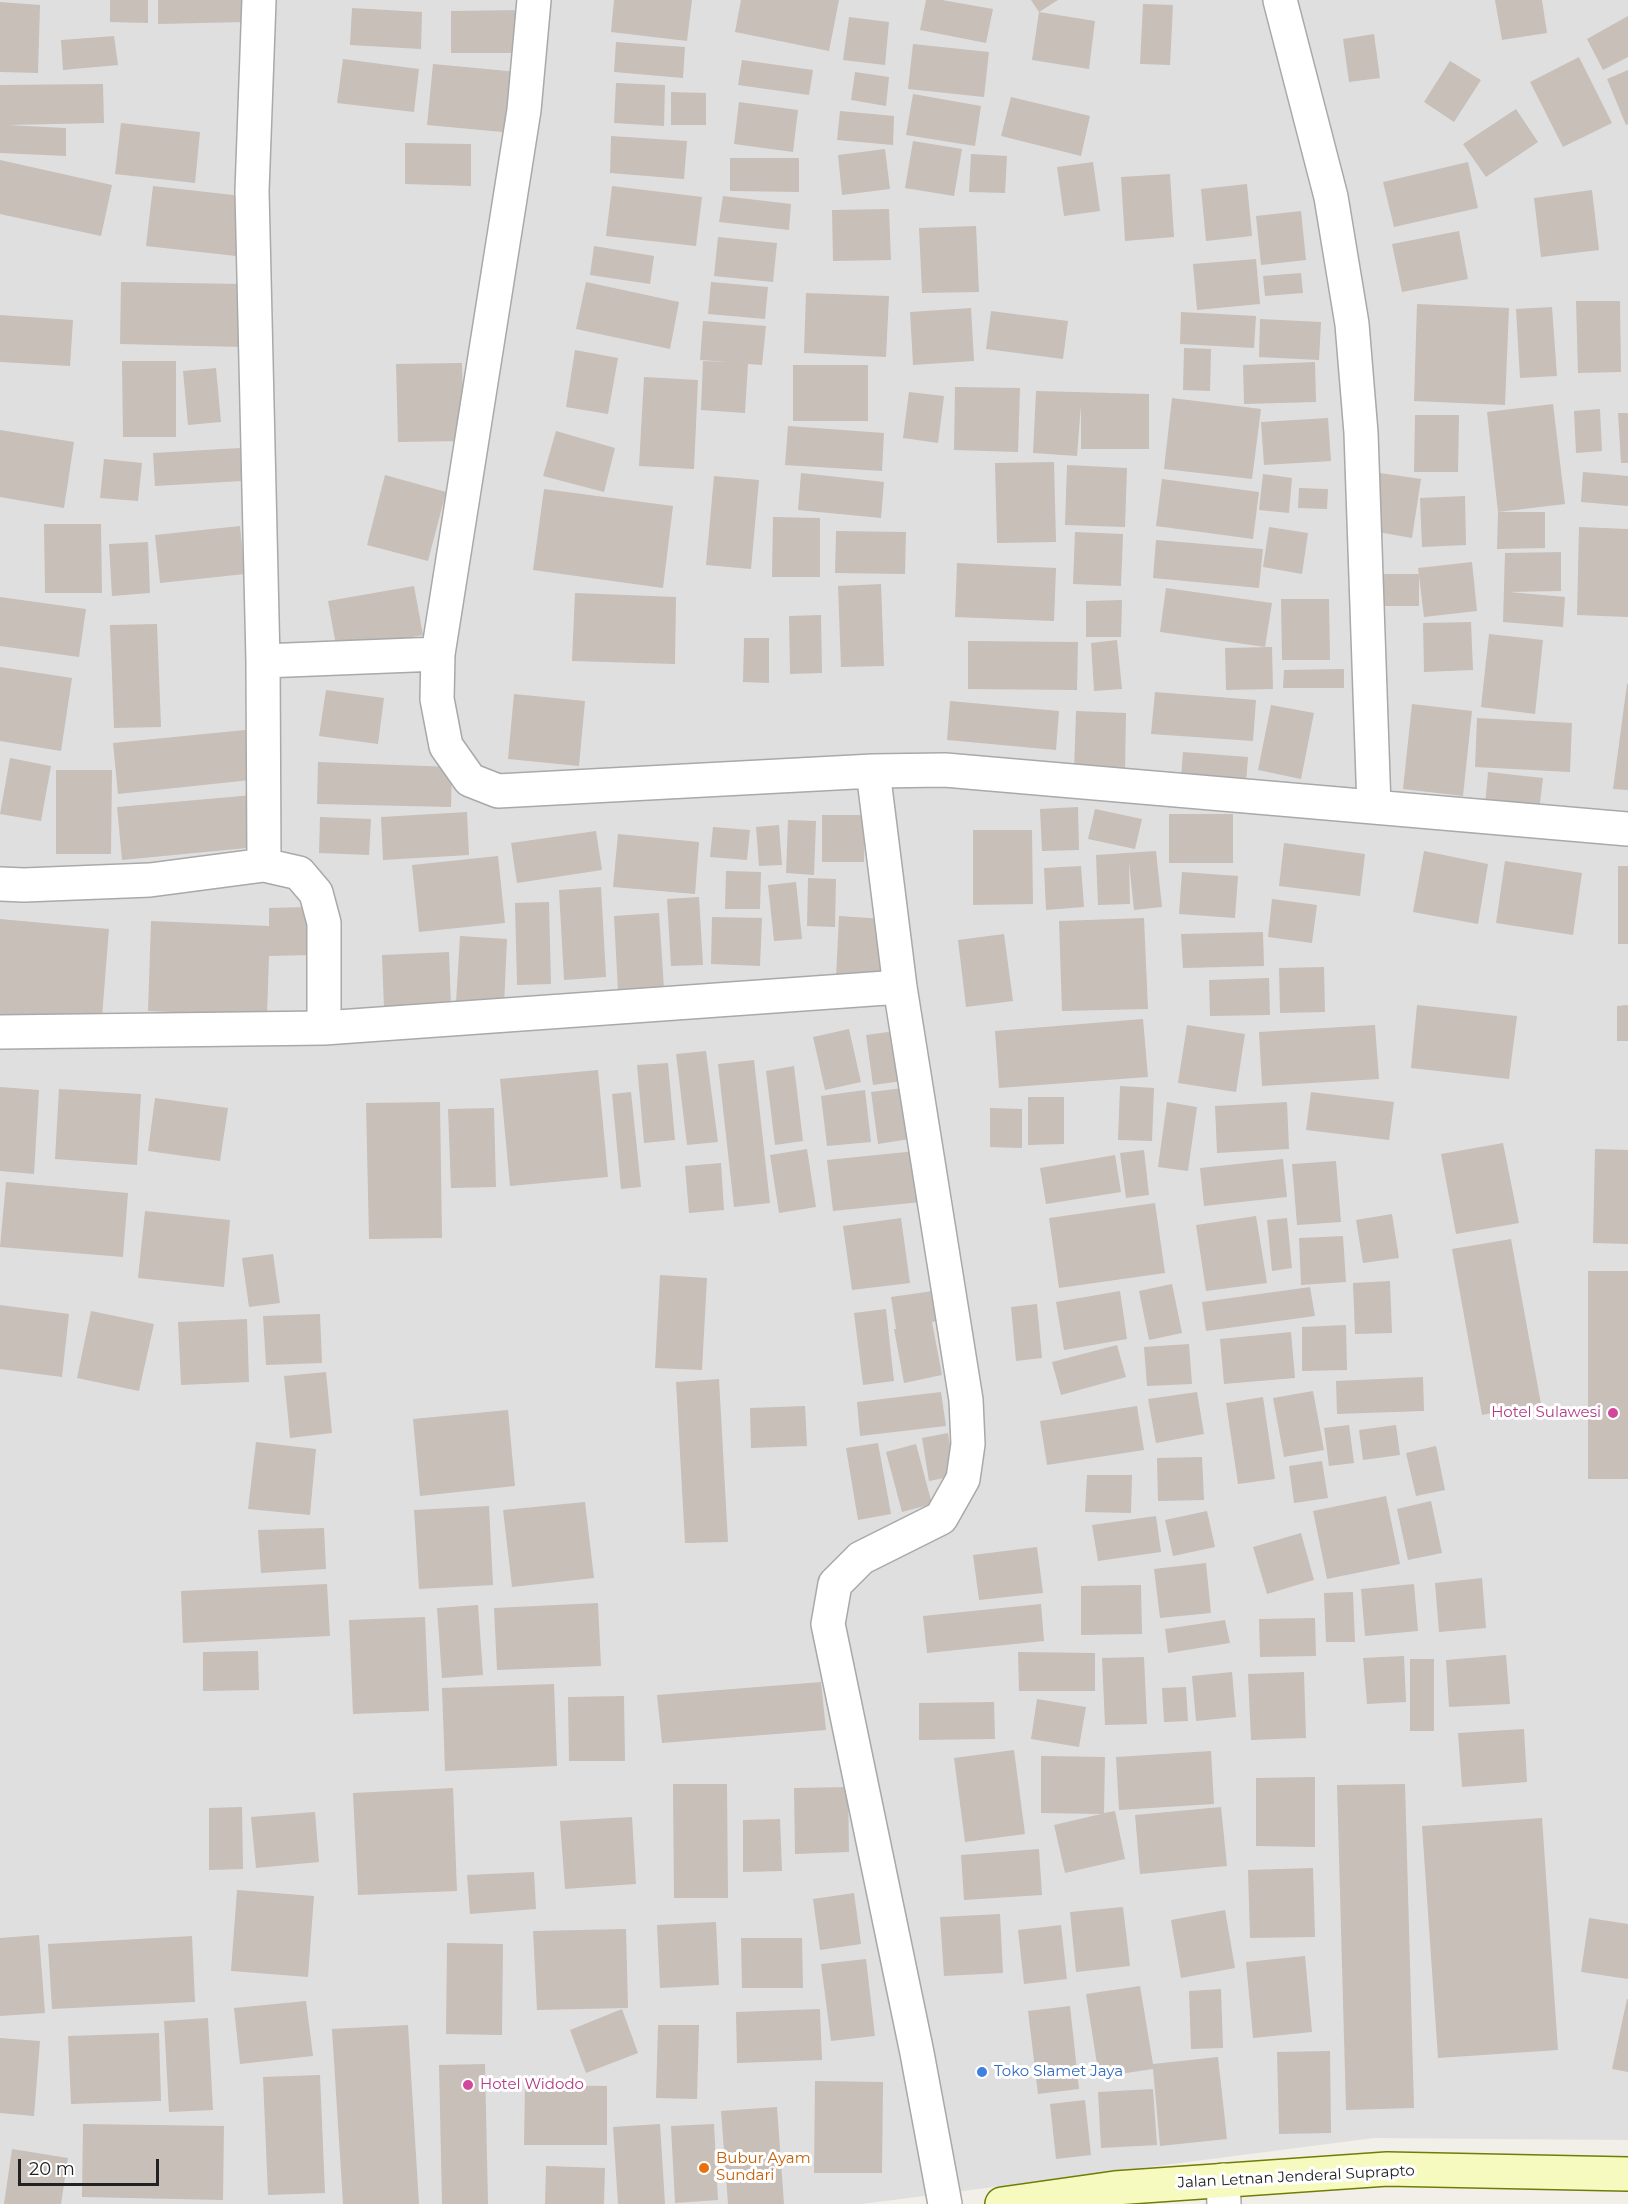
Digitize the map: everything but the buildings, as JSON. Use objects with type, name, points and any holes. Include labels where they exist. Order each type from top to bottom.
[{"type":"main road","name":"Jalan Letnan Jenderal Suprapto","points":[[1002,2204],[1115,2188],[1224,2192],[1387,2169],[1628,2174]]},
{"type":"street","points":[[259,0],[252,191],[264,661],[264,865]]},
{"type":"street","points":[[534,0],[524,110],[438,654],[437,699],[446,746],[470,780],[498,791],[873,771],[945,770],[1628,829]]},
{"type":"street","points":[[1280,0],[1331,197],[1352,324],[1361,433],[1374,807]]},
{"type":"street","points":[[264,661],[438,654]]},
{"type":"street","points":[[873,771],[900,987],[966,1400],[968,1444],[963,1479],[941,1518],[861,1558],[835,1584],[828,1624],[917,2053],[945,2204]]},
{"type":"street","points":[[0,884],[150,880],[264,865],[299,873],[316,893],[324,923],[324,1028]]},
{"type":"street","points":[[0,1032],[324,1028],[900,987]]},
{"type":"shaded area","points":[[0,0],[1628,0],[1628,2140],[1374,2138],[862,2204],[0,2204]]},
{"type":"place","name":"Hotel Sulawesi","points":[[1613,1413]]},
{"type":"place","name":"Toko Slamet Jaya","points":[[982,2072]]},
{"type":"place","name":"Hotel Widodo","points":[[468,2085]]},
{"type":"place","name":"Bubur Ayam Sundari","points":[[704,2168]]}]
